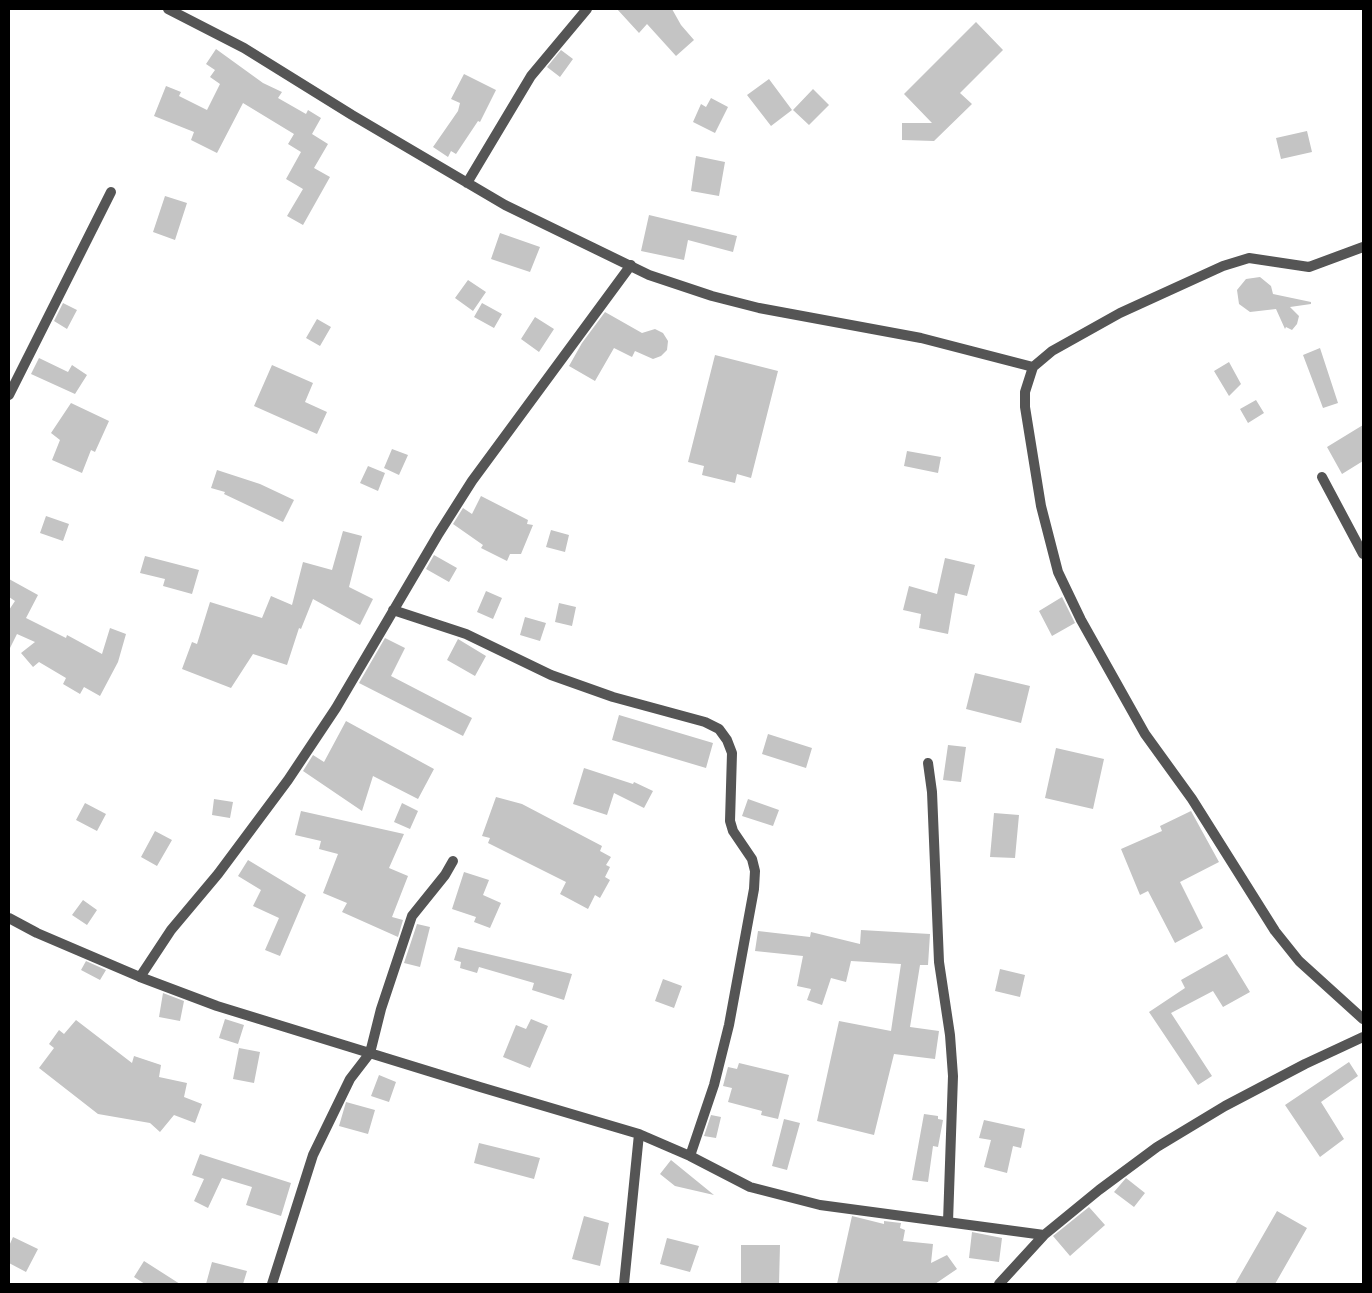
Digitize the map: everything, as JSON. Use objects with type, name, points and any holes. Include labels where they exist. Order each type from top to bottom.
[{"type":"street","points":[[168,9],[244,48],[505,204],[676,285],[722,298],[921,338],[1033,367]]},
{"type":"street","points":[[467,183],[530,76],[587,9]]},
{"type":"street","points":[[9,395],[111,192]]},
{"type":"street","points":[[1363,248],[1309,267],[1249,258],[1223,266],[1120,313],[1052,351],[1033,367],[1025,392],[1025,407],[1041,506],[1058,572],[1078,613],[1145,734],[1192,799],[1275,931],[1299,961],[1363,1019]]},
{"type":"street","points":[[140,977],[171,930],[218,874],[288,780],[336,708],[472,481],[631,265]]},
{"type":"street","points":[[1322,477],[1363,554]]},
{"type":"street","points":[[393,610],[466,634],[551,675],[613,696],[705,722],[719,729],[727,740],[732,753],[730,821],[733,831],[752,859],[755,871],[754,889],[729,1025],[714,1085],[690,1156]]},
{"type":"street","points":[[928,763],[932,792],[939,962],[950,1034],[953,1076],[948,1222]]},
{"type":"street","points":[[272,1284],[313,1156],[350,1079],[370,1053],[381,1009],[412,916],[445,875],[453,861]]},
{"type":"street","points":[[9,918],[37,933],[140,977],[217,1006],[639,1134],[690,1156],[750,1187],[820,1205],[1044,1235]]},
{"type":"street","points":[[999,1284],[1044,1235],[1099,1190],[1157,1147],[1225,1106],[1297,1068],[1363,1037]]},
{"type":"street","points":[[624,1284],[639,1134]]},
{"type":"building","points":[[617,9],[672,9],[681,25],[694,40],[676,56],[647,24],[639,33]]},
{"type":"building","points":[[976,22],[1003,50],[960,93],[972,104],[934,141],[902,140],[902,123],[932,123],[904,94]]},
{"type":"building","points":[[216,49],[263,83],[282,92],[278,98],[306,114],[308,110],[321,118],[312,134],[328,144],[314,168],[330,177],[303,225],[287,216],[303,189],[286,179],[301,152],[288,144],[294,134],[243,103],[217,153],[191,140],[194,132],[154,116],[166,86],[181,92],[179,96],[207,110],[220,84],[210,77],[215,70],[206,64]]},
{"type":"building","points":[[561,50],[573,59],[560,77],[547,67]]},
{"type":"building","points":[[464,74],[496,90],[480,122],[478,121],[456,154],[451,151],[448,157],[433,147],[458,111],[460,103],[451,99]]},
{"type":"building","points":[[769,79],[792,110],[771,126],[747,95]]},
{"type":"building","points":[[813,89],[829,105],[809,125],[793,110]]},
{"type":"building","points":[[711,98],[728,107],[715,133],[693,122],[701,104],[706,107]]},
{"type":"building","points":[[1307,131],[1312,152],[1281,159],[1276,138]]},
{"type":"building","points":[[696,156],[725,162],[719,196],[691,191]]},
{"type":"building","points":[[165,196],[187,203],[175,240],[153,232]]},
{"type":"building","points":[[649,215],[737,236],[733,252],[688,240],[684,260],[641,251]]},
{"type":"building","points":[[500,233],[540,247],[530,272],[491,259]]},
{"type":"building","points":[[1260,277],[1271,286],[1273,294],[1311,302],[1311,304],[1290,307],[1299,316],[1297,324],[1292,330],[1286,327],[1285,329],[1276,309],[1250,312],[1239,304],[1237,290],[1246,279]]},
{"type":"building","points":[[468,280],[486,292],[473,311],[455,298]]},
{"type":"building","points":[[63,303],[77,310],[67,329],[54,321]]},
{"type":"building","points":[[482,303],[502,314],[494,328],[474,317]]},
{"type":"building","points":[[605,312],[642,333],[655,329],[663,333],[668,341],[667,350],[661,356],[653,359],[635,351],[632,357],[614,348],[595,381],[569,366],[582,343]]},
{"type":"building","points":[[535,317],[554,329],[539,352],[521,339]]},
{"type":"building","points":[[317,319],[331,327],[320,346],[306,338]]},
{"type":"building","points":[[1320,348],[1338,403],[1323,408],[1303,355]]},
{"type":"building","points":[[715,355],[778,371],[751,478],[737,474],[735,483],[702,475],[704,466],[688,462]]},
{"type":"building","points":[[39,358],[68,372],[72,365],[87,375],[75,394],[31,374]]},
{"type":"building","points":[[1229,362],[1241,384],[1229,396],[1214,371]]},
{"type":"building","points":[[272,365],[313,383],[305,402],[327,412],[317,434],[254,406]]},
{"type":"building","points":[[1256,400],[1264,413],[1248,423],[1240,409]]},
{"type":"building","points":[[71,403],[109,421],[95,452],[91,450],[82,473],[52,460],[60,440],[51,433]]},
{"type":"building","points":[[1363,425],[1363,461],[1342,474],[1327,447]]},
{"type":"building","points":[[392,449],[408,455],[399,475],[384,468]]},
{"type":"building","points":[[907,451],[941,457],[938,473],[904,466]]},
{"type":"building","points":[[368,466],[385,473],[378,491],[360,483]]},
{"type":"building","points":[[217,470],[260,484],[294,500],[283,522],[224,494],[225,492],[211,488]]},
{"type":"building","points":[[481,496],[528,520],[527,524],[533,525],[521,554],[510,554],[507,561],[481,548],[483,545],[453,524],[463,508],[472,514]]},
{"type":"building","points":[[46,516],[69,524],[63,541],[40,533]]},
{"type":"building","points":[[551,530],[569,535],[565,552],[546,547]]},
{"type":"building","points":[[343,531],[362,536],[349,587],[373,599],[360,625],[313,599],[301,629],[299,628],[287,665],[253,654],[231,688],[182,669],[192,642],[197,644],[210,602],[262,618],[271,596],[292,605],[303,562],[332,570]]},
{"type":"building","points":[[434,555],[457,568],[449,582],[426,569]]},
{"type":"building","points":[[145,556],[199,570],[192,594],[163,586],[165,579],[140,573]]},
{"type":"building","points":[[945,558],[975,565],[967,596],[955,593],[948,634],[919,628],[921,614],[903,610],[909,586],[937,594]]},
{"type":"building","points":[[9,579],[38,595],[26,618],[66,638],[67,635],[102,654],[110,628],[126,634],[118,662],[100,696],[84,687],[80,694],[63,684],[66,678],[39,662],[33,667],[21,653],[35,642],[17,634],[9,650],[9,610],[15,601],[9,597]]},
{"type":"building","points":[[486,591],[502,598],[493,619],[477,612]]},
{"type":"building","points":[[1062,597],[1075,623],[1052,636],[1039,611]]},
{"type":"building","points":[[559,603],[576,607],[572,626],[555,622]]},
{"type":"building","points":[[525,617],[546,623],[540,641],[520,635]]},
{"type":"building","points":[[385,638],[405,648],[391,676],[472,718],[463,736],[359,683]]},
{"type":"building","points":[[458,639],[486,656],[475,676],[447,660]]},
{"type":"building","points":[[975,673],[1030,686],[1021,723],[966,709]]},
{"type":"building","points":[[619,715],[713,743],[706,768],[612,740]]},
{"type":"building","points":[[346,721],[434,769],[418,799],[373,776],[362,811],[303,771],[313,755],[324,762]]},
{"type":"building","points":[[768,734],[812,748],[806,768],[762,754]]},
{"type":"building","points":[[948,745],[966,747],[961,782],[943,780]]},
{"type":"building","points":[[1056,748],[1104,759],[1093,809],[1045,798]]},
{"type":"building","points":[[584,768],[633,784],[634,782],[653,791],[644,808],[614,793],[607,815],[573,804]]},
{"type":"building","points":[[496,797],[522,804],[602,846],[600,851],[611,857],[606,865],[610,867],[605,877],[610,880],[600,898],[595,895],[588,909],[560,894],[566,882],[488,843],[490,838],[482,836]]},
{"type":"building","points":[[214,799],[233,802],[230,818],[212,815]]},
{"type":"building","points":[[748,799],[779,810],[773,826],[742,816]]},
{"type":"building","points":[[85,803],[106,814],[97,831],[76,820]]},
{"type":"building","points":[[402,803],[418,811],[410,829],[394,822]]},
{"type":"building","points":[[301,811],[404,834],[389,868],[408,876],[392,917],[403,920],[398,937],[342,912],[347,903],[323,893],[338,854],[319,849],[321,841],[295,835]]},
{"type":"building","points":[[1191,811],[1219,862],[1180,882],[1203,928],[1175,943],[1148,891],[1140,895],[1121,849],[1162,831],[1160,826]]},
{"type":"building","points":[[994,813],[1019,815],[1015,858],[990,857]]},
{"type":"building","points":[[155,831],[172,840],[157,866],[141,857]]},
{"type":"building","points":[[248,860],[306,895],[280,956],[265,950],[279,918],[253,906],[261,890],[238,876]]},
{"type":"building","points":[[464,872],[489,880],[483,895],[501,903],[490,928],[474,922],[476,917],[452,909]]},
{"type":"building","points":[[83,900],[97,910],[87,925],[72,915]]},
{"type":"building","points":[[417,924],[430,927],[420,967],[404,963]]},
{"type":"building","points":[[861,930],[930,934],[928,965],[920,965],[910,1027],[939,1031],[935,1059],[894,1054],[874,1135],[817,1121],[839,1021],[891,1031],[901,964],[851,961],[846,982],[831,978],[822,1005],[807,1000],[811,989],[797,986],[803,956],[755,951],[758,931],[810,937],[811,932],[860,944]]},
{"type":"building","points":[[458,947],[572,974],[564,1000],[532,990],[534,983],[479,967],[477,973],[460,968],[461,962],[454,960]]},
{"type":"building","points":[[1227,954],[1250,992],[1223,1007],[1213,991],[1171,1013],[1212,1076],[1198,1085],[1149,1012],[1185,988],[1181,980]]},
{"type":"building","points":[[86,961],[106,970],[100,980],[81,970]]},
{"type":"building","points":[[1000,969],[1025,975],[1020,997],[995,991]]},
{"type":"building","points":[[663,979],[682,986],[674,1008],[655,1001]]},
{"type":"building","points":[[163,993],[184,1001],[180,1021],[159,1017]]},
{"type":"building","points":[[225,1019],[244,1025],[238,1044],[219,1038]]},
{"type":"building","points":[[531,1019],[548,1026],[530,1068],[503,1057],[516,1025],[526,1029]]},
{"type":"building","points":[[76,1020],[132,1063],[134,1056],[161,1065],[159,1077],[187,1083],[184,1097],[202,1104],[195,1123],[174,1115],[160,1132],[150,1123],[98,1114],[39,1068],[54,1048],[49,1044],[59,1030],[64,1034]]},
{"type":"building","points":[[239,1048],[260,1052],[254,1083],[233,1079]]},
{"type":"building","points":[[1349,1062],[1358,1076],[1321,1102],[1344,1139],[1320,1157],[1285,1105]]},
{"type":"building","points":[[739,1063],[789,1075],[778,1119],[761,1115],[762,1111],[728,1102],[732,1088],[723,1086],[728,1067],[737,1069]]},
{"type":"building","points":[[379,1075],[396,1082],[389,1102],[371,1096]]},
{"type":"building","points":[[346,1102],[375,1110],[368,1134],[339,1126]]},
{"type":"building","points":[[924,1114],[938,1116],[938,1119],[943,1120],[938,1147],[933,1146],[928,1182],[912,1180]]},
{"type":"building","points":[[711,1115],[721,1117],[716,1138],[704,1136]]},
{"type":"building","points":[[784,1119],[800,1123],[787,1170],[772,1166]]},
{"type":"building","points":[[984,1120],[1025,1129],[1021,1148],[1013,1146],[1007,1173],[984,1167],[991,1140],[979,1138]]},
{"type":"building","points":[[479,1143],[540,1158],[534,1179],[474,1163]]},
{"type":"building","points":[[200,1154],[291,1183],[281,1216],[246,1205],[252,1187],[222,1178],[208,1208],[194,1201],[204,1179],[192,1175]]},
{"type":"building","points":[[671,1160],[714,1195],[675,1186],[660,1174]]},
{"type":"building","points":[[1126,1178],[1145,1193],[1134,1207],[1114,1192]]},
{"type":"building","points":[[1089,1207],[1105,1225],[1070,1256],[1053,1236]]},
{"type":"building","points":[[1277,1211],[1307,1228],[1275,1284],[1235,1284]]},
{"type":"building","points":[[584,1216],[609,1223],[600,1266],[572,1259]]},
{"type":"building","points":[[852,1216],[884,1224],[884,1221],[901,1223],[900,1228],[905,1230],[903,1241],[933,1244],[931,1263],[947,1255],[957,1269],[935,1284],[837,1284]]},
{"type":"building","points":[[972,1232],[1002,1238],[999,1262],[969,1258]]},
{"type":"building","points":[[13,1237],[38,1249],[26,1272],[9,1263],[9,1246]]},
{"type":"building","points":[[667,1238],[699,1246],[690,1272],[660,1264]]},
{"type":"building","points":[[741,1245],[780,1245],[779,1284],[741,1284]]},
{"type":"building","points":[[144,1261],[180,1284],[145,1284],[134,1277]]},
{"type":"building","points":[[212,1262],[247,1271],[243,1284],[206,1284]]}]
